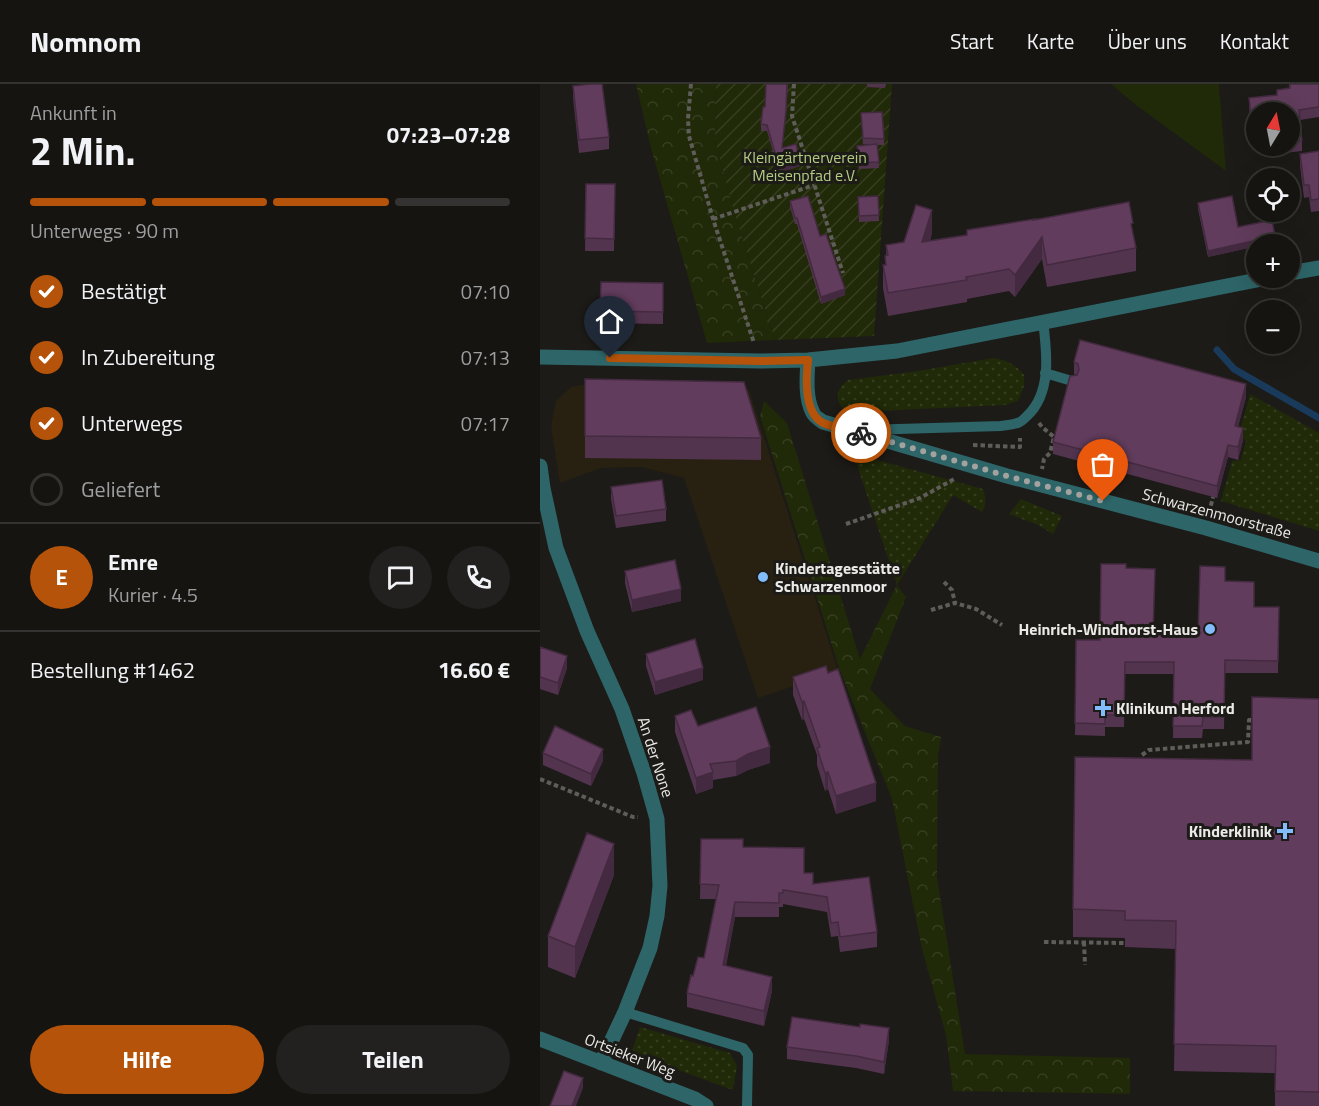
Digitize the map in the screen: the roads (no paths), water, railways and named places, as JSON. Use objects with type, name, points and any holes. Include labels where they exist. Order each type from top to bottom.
[{"type":"street","points":[[1300,271],[1319,267]]},
{"type":"street","points":[[540,357],[760,361],[808,360],[897,351],[1246,282]]},
{"type":"street","name":"Schwarzenmoorstraße","points":[[808,360],[808,394],[813,414],[823,422],[1007,476],[1206,528],[1319,561]]},
{"type":"street","name":"An der None","points":[[540,466],[556,548],[587,631],[622,709],[657,819],[660,886],[657,916],[650,948],[625,1012],[601,1063]]},
{"type":"street","name":"Ortsieker Weg","points":[[540,1039],[695,1099],[706,1106]]},
{"type":"lane","points":[[852,430],[1001,426],[1020,422],[1033,411],[1041,395],[1045,373],[1043,321]]},
{"type":"lane","points":[[1045,373],[1072,381]]},
{"type":"lane","points":[[625,1012],[743,1048],[748,1055],[747,1106]]},
{"type":"waterway","points":[[1217,350],[1234,369],[1319,418]]},
{"type":"place","name":"Kindertagesstätte Schwarzenmoor","points":[[763,577]]},
{"type":"place","name":"Heinrich-Windhorst-Haus","points":[[1210,629]]},
{"type":"place","name":"Klinikum Herford","points":[[1103,708]]},
{"type":"place","name":"Kinderklinik","points":[[1285,831]]},
{"type":"park label","name":"Kleingärtnerverein Meisenpfad e.V.","points":[[805,166]]}]
